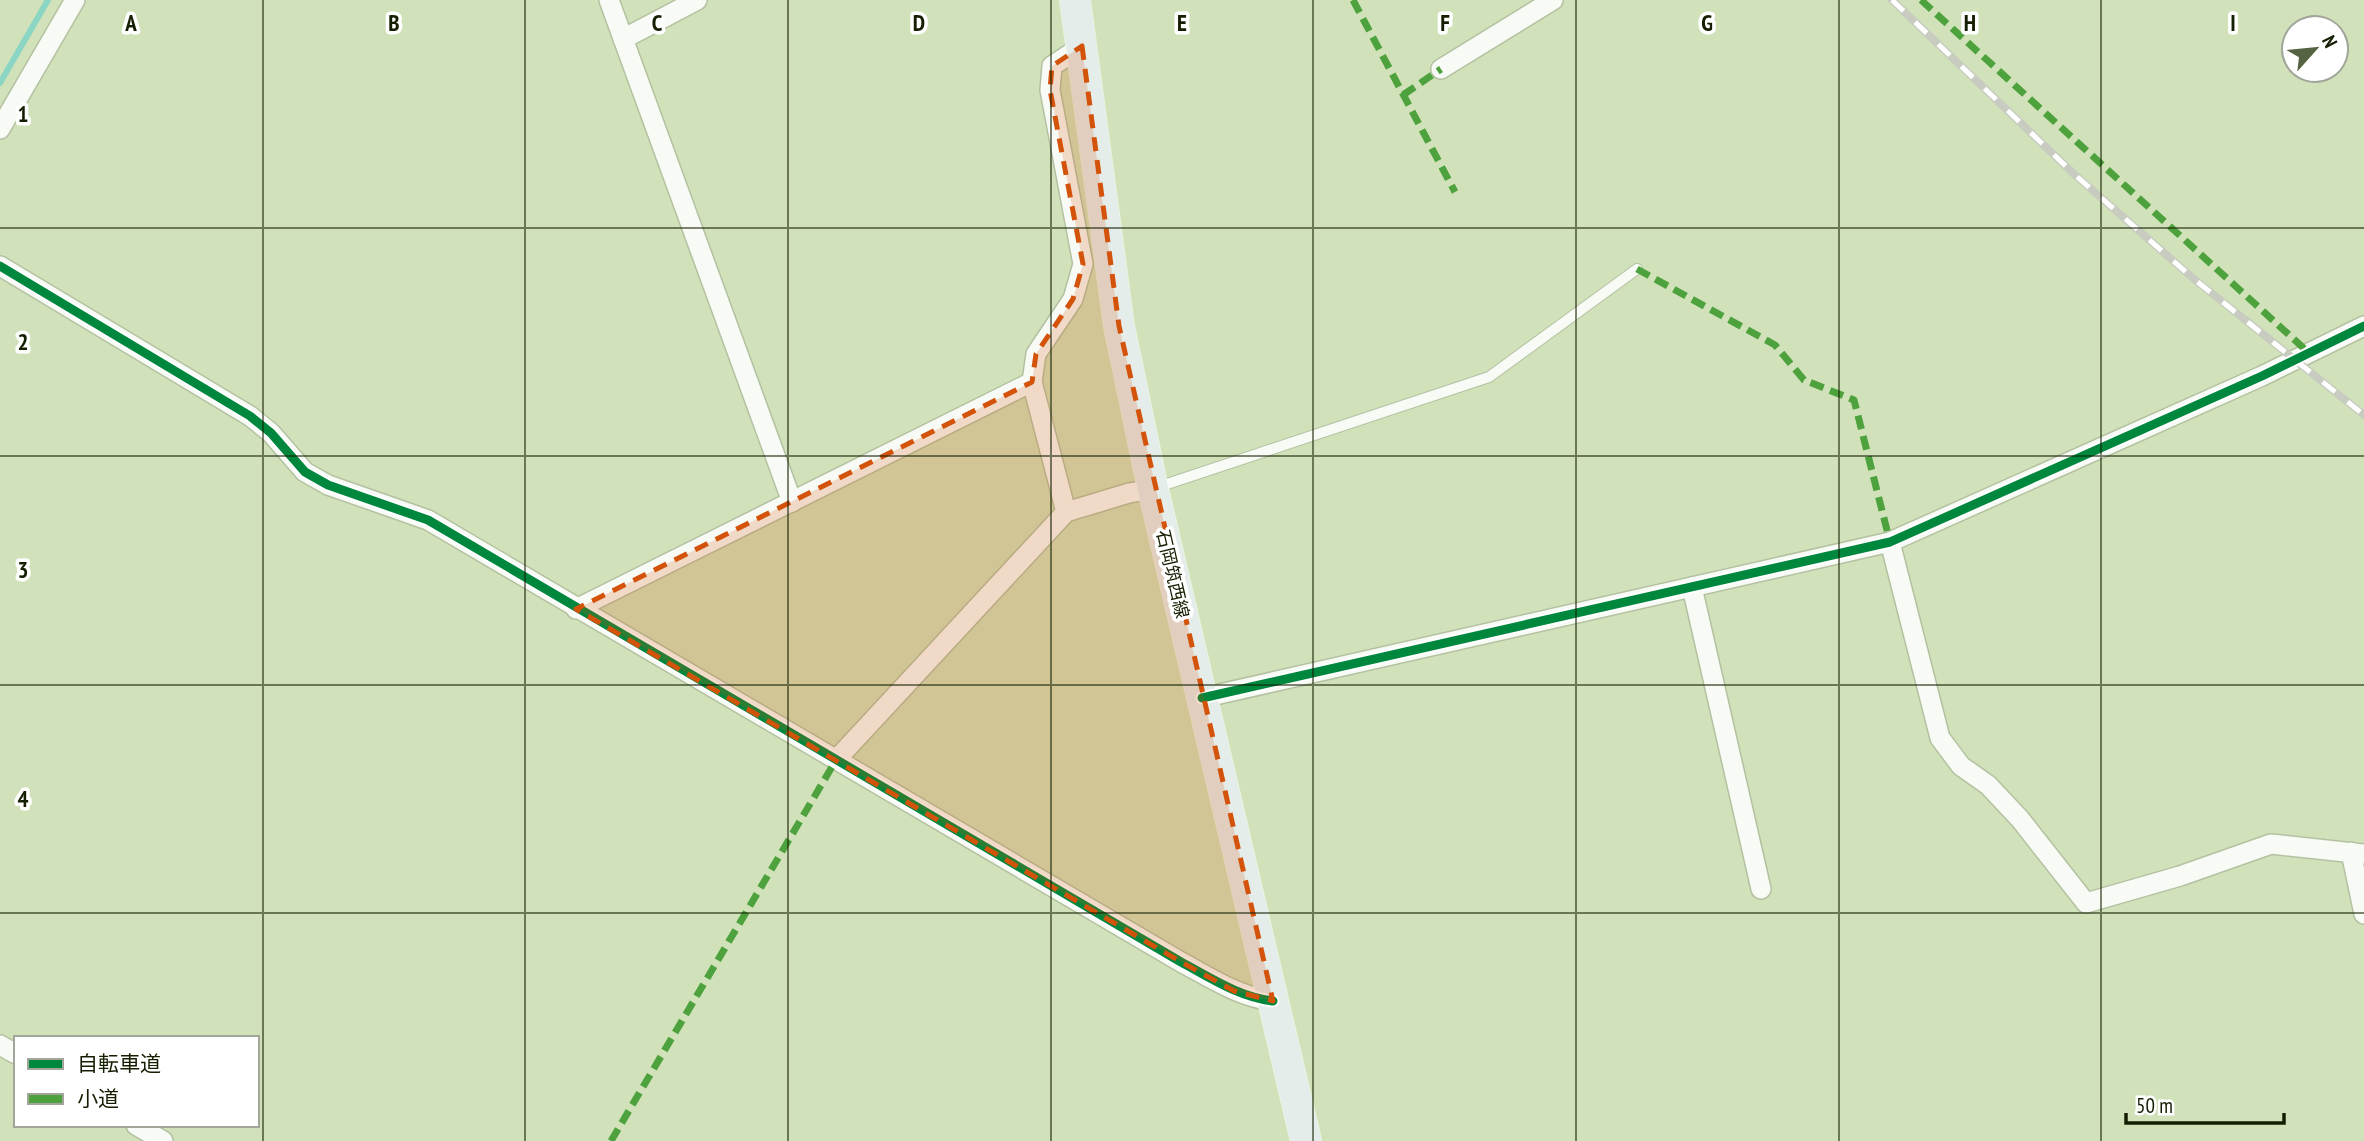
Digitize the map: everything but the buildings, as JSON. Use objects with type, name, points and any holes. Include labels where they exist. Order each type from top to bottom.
[{"type":"main road","name":"石岡筑西線","points":[[1075,0],[1119,326],[1153,489],[1306,1141]]},
{"type":"street","points":[[0,129],[75,0]]},
{"type":"street","points":[[609,0],[792,502]]},
{"type":"street","points":[[623,38],[697,0]]},
{"type":"street","points":[[1441,69],[1553,0]]},
{"type":"street","points":[[1066,512],[1032,383],[1036,354],[1073,299],[1083,264],[1050,90],[1052,66],[1082,46]]},
{"type":"street","points":[[0,266],[250,416],[271,433],[305,472],[328,485],[428,520],[1181,962],[1234,991],[1255,999],[1273,1001]]},
{"type":"street","points":[[1202,698],[1890,542],[2262,376],[2364,326]]},
{"type":"street","points":[[576,609],[1032,383]]},
{"type":"street","points":[[836,760],[1066,512],[1129,493],[1153,489]]},
{"type":"street","points":[[1890,542],[1940,738],[1961,766],[1988,785],[2020,819],[2087,903],[2180,876],[2271,844],[2358,853],[2364,914]]},
{"type":"street","points":[[1692,587],[1761,889]]},
{"type":"street","points":[[139,1127],[163,1141]]},
{"type":"lane","points":[[1153,489],[1489,377],[1637,269]]},
{"type":"highlighted area","points":[[1082,46],[1119,326],[1273,1001],[1234,991],[1181,962],[576,609],[1032,382],[1036,354],[1073,299],[1083,264],[1050,90],[1052,66]]},
{"type":"waterway","points":[[0,83],[48,0]]},
{"type":"railway","points":[[1892,0],[2074,174],[2194,279],[2364,415]]},
{"type":"marked path","points":[[1353,0],[1455,192]]},
{"type":"marked path","points":[[1921,0],[2309,353]]},
{"type":"marked path","points":[[1403,95],[1441,69]]},
{"type":"marked path","points":[[1637,269],[1775,345],[1804,380],[1854,400],[1890,542]]},
{"type":"marked path","points":[[611,1141],[836,760]]},
{"type":"cycle path","points":[[0,266],[250,416],[271,433],[305,472],[328,485],[428,520],[1181,962],[1237,991],[1273,1001]]},
{"type":"cycle path","points":[[1202,698],[1890,542],[2262,376],[2364,326]]}]
